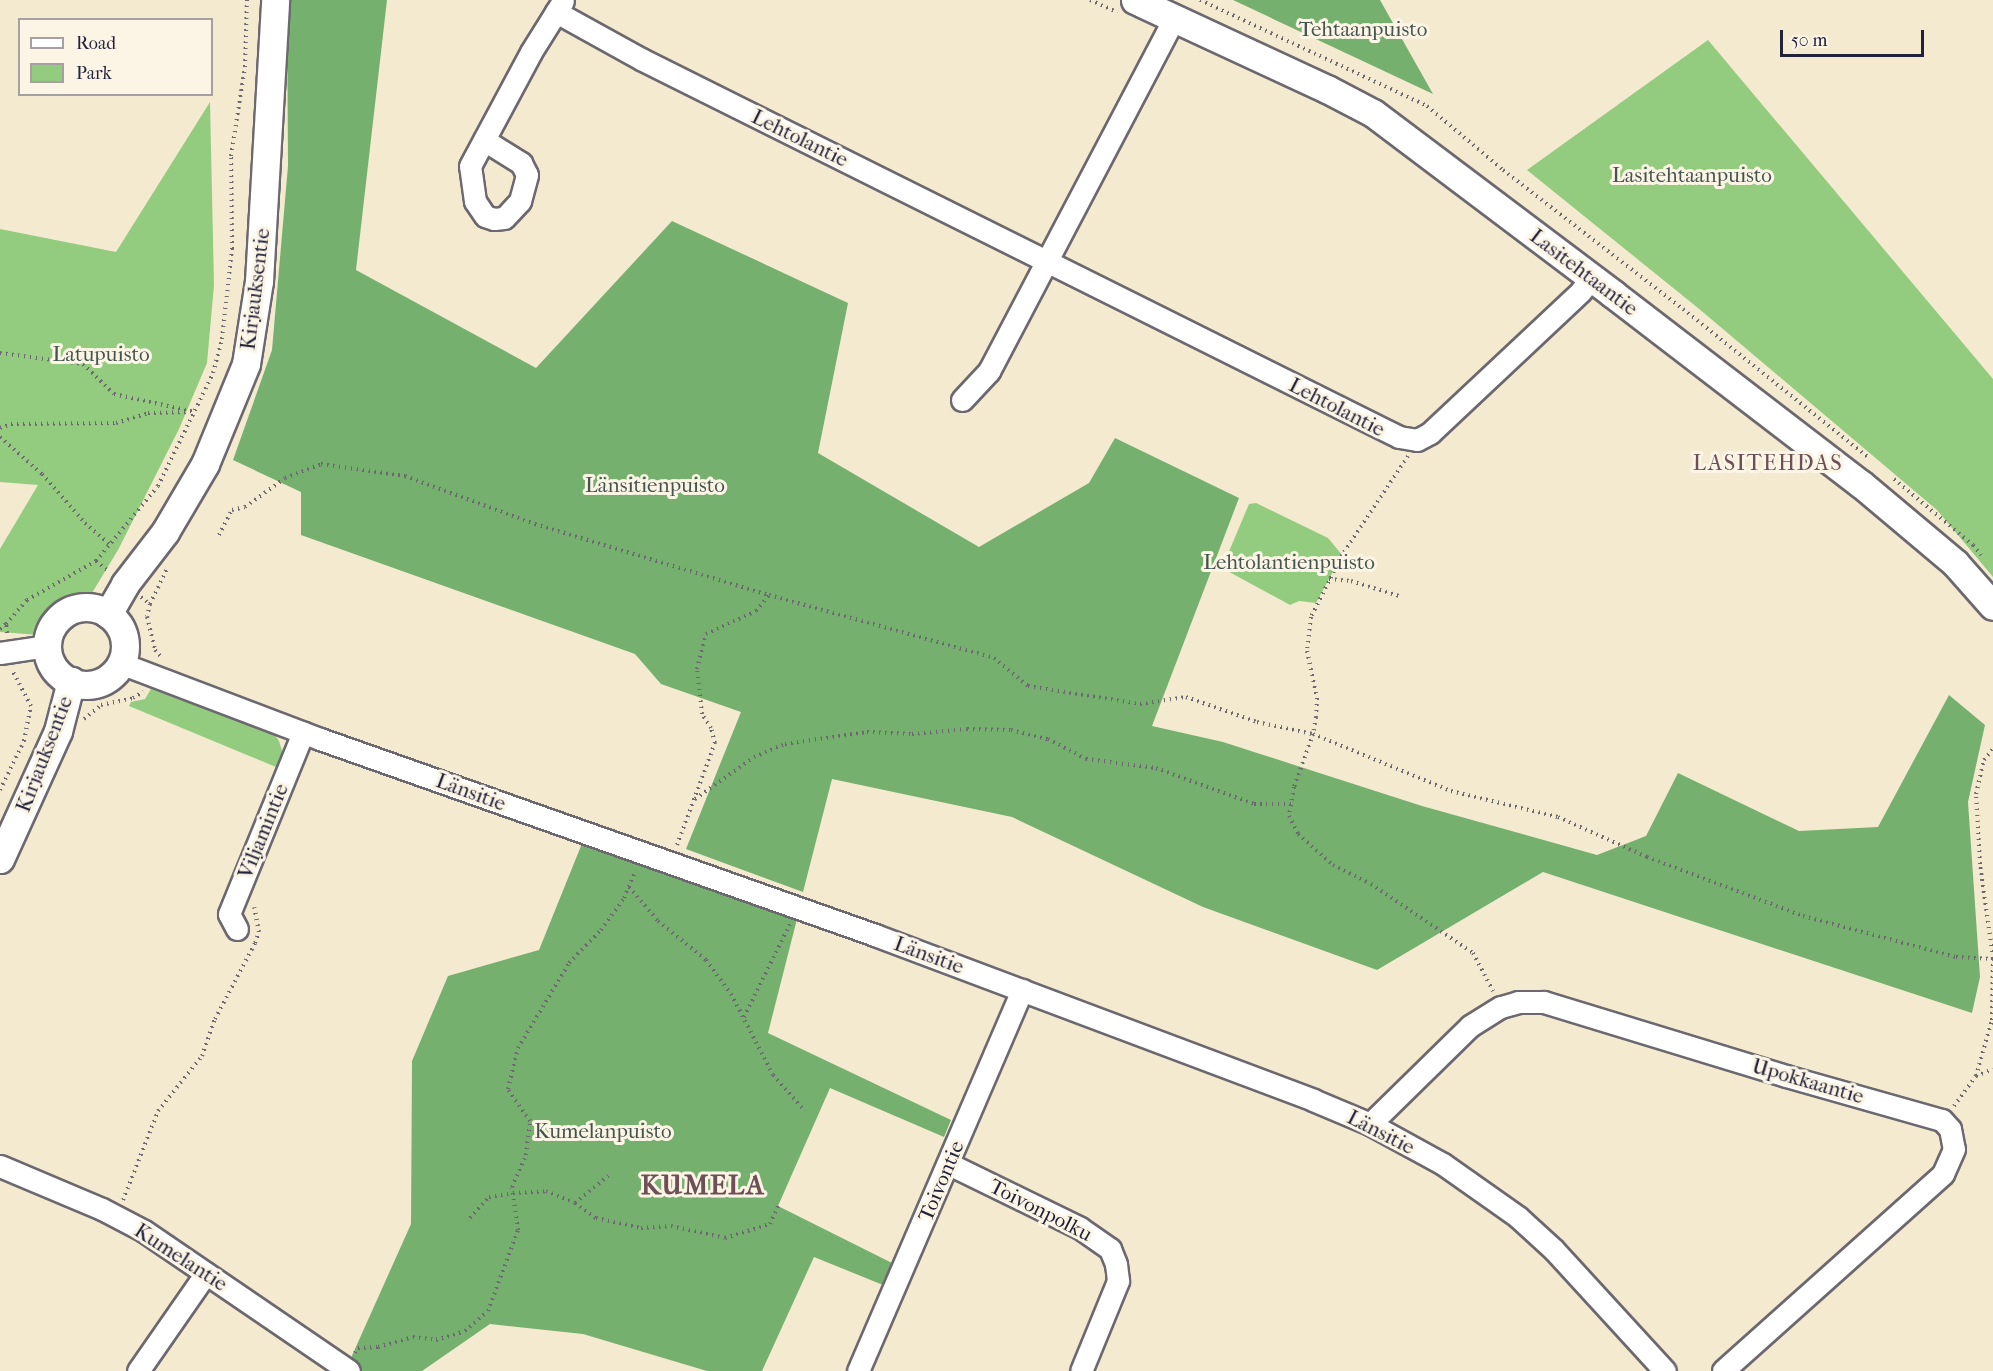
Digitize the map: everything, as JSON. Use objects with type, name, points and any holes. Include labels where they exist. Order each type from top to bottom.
[{"type":"street","name":"Kirjauksentie","points":[[108,614],[125,584],[165,532],[205,464],[246,364],[259,281],[275,0]]},
{"type":"street","name":"Lasitehtaantie","points":[[1135,0],[1327,89],[1373,113],[1861,484],[1955,563],[1993,606]]},
{"type":"street","name":"Lehtolantie","points":[[484,141],[531,52],[560,6],[641,60],[1399,437],[1418,440]]},
{"type":"street","points":[[962,400],[989,371],[1174,18]]},
{"type":"street","points":[[1418,440],[1430,433],[1573,299],[1592,278]]},
{"type":"street","points":[[91,608],[108,614],[123,634],[124,646],[120,663],[108,677],[97,683],[86,685],[71,681],[54,669],[46,646],[54,623],[73,609],[91,608]]},
{"type":"street","points":[[6,652],[46,646]]},
{"type":"street","name":"Länsitie","points":[[120,663],[303,733],[799,908],[1022,990],[1304,1096],[1370,1124],[1443,1164],[1518,1216],[1554,1250],[1665,1371]]},
{"type":"street","name":"Kirjauksentie","points":[[0,859],[58,731],[71,681]]},
{"type":"street","name":"Viljamintie","points":[[237,929],[229,915],[303,733]]},
{"type":"street","name":"Toivontie","points":[[858,1371],[1022,990]]},
{"type":"street","name":"Upokkaantie","points":[[1370,1124],[1470,1026],[1501,1007],[1518,1002],[1555,1003],[1786,1076],[1942,1120]]},
{"type":"street","points":[[1723,1371],[1942,1174],[1954,1149],[1950,1129],[1942,1120]]},
{"type":"street","name":"Toivonpolku","points":[[949,1164],[1080,1228],[1110,1249],[1116,1264],[1118,1281],[1081,1371]]},
{"type":"street","name":"Kumelantie","points":[[0,1166],[116,1216],[144,1231],[348,1370]]},
{"type":"street","points":[[138,1371],[206,1273]]},
{"type":"path","points":[[0,628],[27,600],[96,561],[158,486],[213,373],[222,339],[232,249],[231,156],[245,68],[247,0]]},
{"type":"path","points":[[0,353],[83,364],[114,394],[195,412]]},
{"type":"path","points":[[0,428],[11,424],[116,423],[148,413],[195,412]]},
{"type":"path","points":[[0,437],[42,474],[85,523],[109,544]]},
{"type":"path","points":[[1418,440],[1342,555],[1313,610],[1307,635],[1308,660],[1317,698],[1313,734],[1294,787],[1289,816],[1299,834],[1333,865],[1371,884],[1473,953],[1501,1007]]},
{"type":"path","points":[[219,535],[232,510],[245,507],[285,478],[321,464],[405,476],[535,524],[769,595],[994,658],[1028,686],[1140,704],[1186,697],[1257,722],[1313,734],[1451,790],[1558,817],[1647,856],[1803,916],[1956,957],[1993,958]]},
{"type":"path","points":[[96,561],[150,604]]},
{"type":"path","points":[[166,660],[155,650],[147,617],[150,604],[171,562]]},
{"type":"path","points":[[1329,579],[1351,581],[1398,596]]},
{"type":"path","points":[[670,862],[715,743],[711,728],[702,714],[697,669],[706,634],[756,611],[769,595]]},
{"type":"path","points":[[0,790],[24,741],[31,706],[12,671],[6,652],[6,624]]},
{"type":"path","points":[[695,799],[754,757],[785,744],[867,732],[912,734],[967,729],[1011,730],[1048,739],[1086,759],[1120,762],[1166,771],[1254,804],[1291,804]]},
{"type":"path","points":[[1942,1120],[1976,1076],[1992,1020],[1993,958],[1980,864],[1976,794],[1984,760],[1993,748]]},
{"type":"path","points":[[348,1370],[358,1348],[378,1347],[413,1337],[436,1340],[465,1331],[488,1311],[518,1230],[512,1187],[526,1155],[530,1122],[508,1089],[518,1048],[570,963],[601,930],[629,887],[643,853]]},
{"type":"path","points":[[629,887],[658,921],[706,960],[731,994],[773,1076],[805,1111]]},
{"type":"path","points":[[744,1017],[799,908]]},
{"type":"path","points":[[116,1216],[158,1111],[202,1056],[215,1019],[244,962]]},
{"type":"path","points":[[1976,1076],[1993,1069]]},
{"type":"path","points":[[575,1203],[608,1176]]},
{"type":"path","points":[[470,1218],[489,1197],[546,1191],[575,1203],[596,1218],[641,1228],[671,1226],[725,1238],[770,1224],[778,1206]]},
{"type":"green space","name":"Länsitienpuisto","points":[[287,0],[387,0],[356,270],[536,368],[672,221],[848,303],[818,453],[979,547],[1089,483],[1115,438],[1239,498],[1152,726],[1223,742],[1422,806],[1597,855],[1646,836],[1678,773],[1799,831],[1878,827],[1949,695],[1985,725],[1968,802],[1980,977],[1972,1013],[1543,872],[1377,970],[1203,907],[1012,817],[832,779],[803,892],[686,849],[741,712],[661,684],[635,654],[301,535],[301,492],[233,460],[272,350],[288,166]]},
{"type":"green space","name":"Tehtaanpuisto","points":[[1233,0],[1380,0],[1433,94]]},
{"type":"green space","name":"Lasitehtaanpuisto","points":[[1708,40],[1993,379],[1993,577],[1937,510],[1698,308],[1527,170]]},
{"type":"green space","name":"Latupuisto","points":[[210,102],[214,285],[207,363],[179,429],[118,550],[72,626],[52,636],[0,632],[0,549],[38,485],[0,482],[0,229],[116,252]]},
{"type":"green space","name":"Lehtolantienpuisto","points":[[1256,503],[1328,538],[1342,555],[1316,603],[1299,601],[1290,605],[1222,568],[1249,504]]},
{"type":"green space","points":[[151,689],[274,734],[284,757],[278,775],[274,773],[276,767],[129,706],[131,702],[145,699]]},
{"type":"green space","name":"Kumelanpuisto","points":[[583,841],[797,919],[768,1033],[951,1120],[944,1137],[830,1088],[778,1206],[894,1264],[883,1285],[814,1257],[762,1371],[707,1371],[583,1334],[490,1324],[422,1371],[349,1371],[346,1369],[411,1224],[412,1061],[448,976],[539,950]]},
{"type":"district","name":"LASITEHDAS","points":[[1768,464]]},
{"type":"district","name":"KUMELA","points":[[703,1186]]}]
